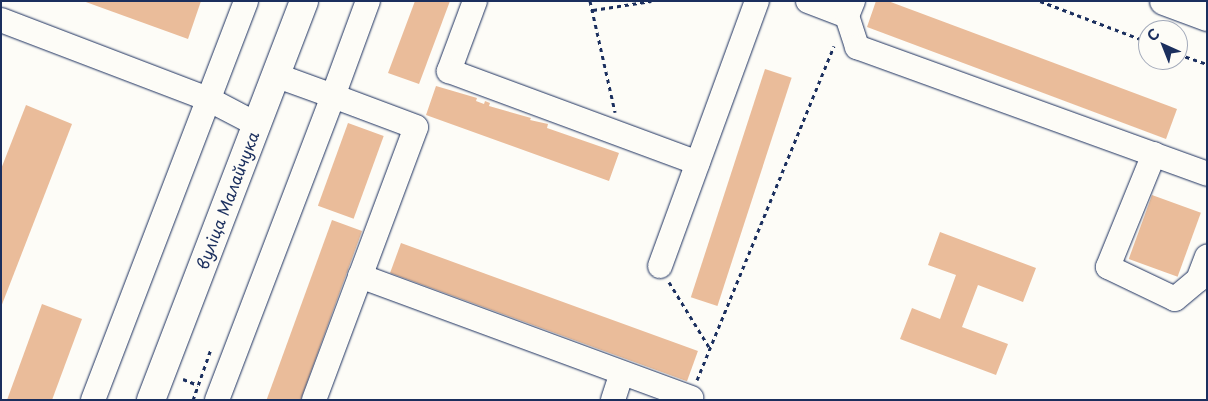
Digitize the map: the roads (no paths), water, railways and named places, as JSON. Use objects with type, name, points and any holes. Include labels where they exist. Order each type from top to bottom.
[{"type":"main road","name":"вуліца Малайчука","points":[[151,400],[304,1]]},
{"type":"main road","points":[[1164,1],[1207,17]]},
{"type":"lane","points":[[93,400],[210,100],[246,1]]},
{"type":"lane","points":[[217,400],[368,1]]},
{"type":"lane","points":[[475,1],[449,71],[698,162]]},
{"type":"lane","points":[[660,266],[757,1]]},
{"type":"lane","points":[[808,1],[850,8],[857,47],[1207,174]]},
{"type":"lane","points":[[1,20],[210,100],[256,124]]},
{"type":"lane","points":[[275,75],[416,127],[314,400]]},
{"type":"lane","points":[[1154,154],[1108,268],[1175,299],[1198,280],[1207,257]]},
{"type":"lane","points":[[360,276],[691,398]]},
{"type":"lane","points":[[613,400],[622,373]]}]
